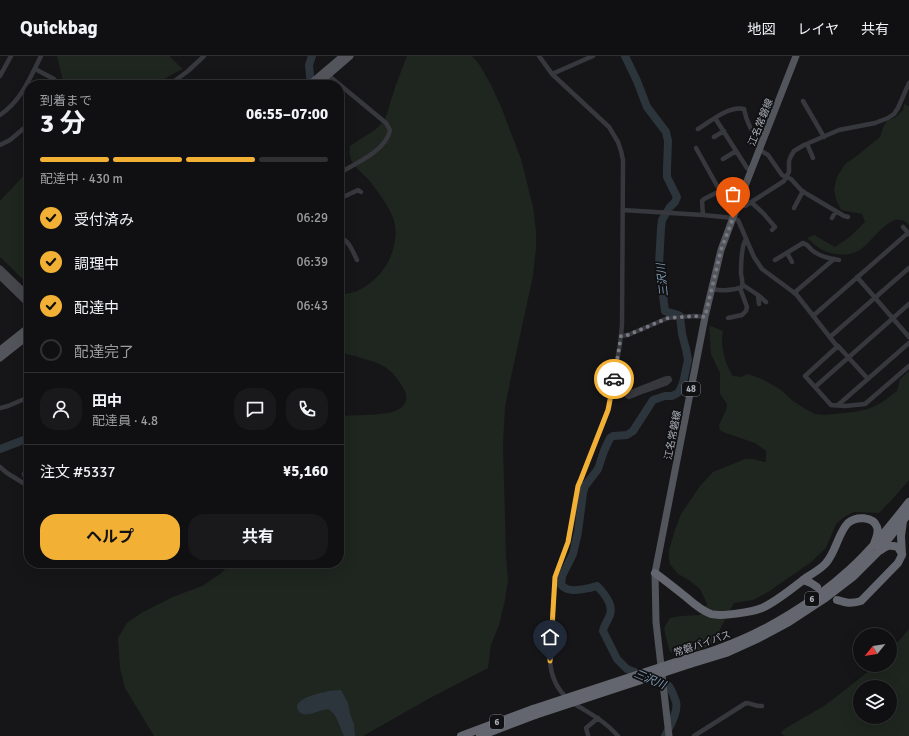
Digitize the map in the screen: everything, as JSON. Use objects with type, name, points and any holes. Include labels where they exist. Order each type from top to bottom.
[{"type":"highway","name":"常磐バイパス","points":[[461,736],[689,661],[726,653],[759,638],[789,622],[824,599],[854,576],[901,518],[909,502]]},
{"type":"highway","name":"常磐バイパス","points":[[901,518],[909,513]]},
{"type":"highway","points":[[655,573],[702,610],[716,615],[754,611],[772,603],[828,561],[844,529],[853,520],[860,518],[868,519],[874,523],[878,527],[876,548],[887,546],[898,547],[902,555]]},
{"type":"highway","points":[[837,600],[852,603],[861,600],[898,563],[902,555],[901,518],[874,523]]},
{"type":"highway","points":[[803,580],[817,587]]},
{"type":"highway","name":"常磐バイパス","points":[[480,736],[534,712]]},
{"type":"main road","points":[[325,79],[343,56]]},
{"type":"main road","points":[[325,79],[350,56]]},
{"type":"main road","name":"江名常磐線","points":[[669,736],[656,622],[655,573],[705,317],[721,250],[796,56]]},
{"type":"main road","points":[[0,269],[24,292]]},
{"type":"main road","points":[[0,276],[24,299]]},
{"type":"main road","points":[[0,350],[24,331]]},
{"type":"main road","points":[[0,358],[24,339]]},
{"type":"street","points":[[0,76],[11,56]]},
{"type":"street","points":[[29,80],[41,56]]},
{"type":"street","points":[[175,80],[188,71],[204,56]]},
{"type":"street","points":[[539,56],[552,74],[609,127],[618,142],[623,160],[621,336],[609,408],[578,486],[568,542],[555,577],[550,661],[553,678],[564,696],[598,718],[618,736]]},
{"type":"street","points":[[552,74],[593,56]]},
{"type":"street","points":[[35,69],[54,80]]},
{"type":"street","points":[[738,204],[744,206],[784,181],[789,172],[789,161],[791,156],[794,152],[806,144],[839,130],[875,123],[894,114],[909,83]]},
{"type":"street","points":[[0,115],[14,104],[24,88]]},
{"type":"street","points":[[344,93],[386,123],[390,130],[388,136],[376,151],[344,170]]},
{"type":"street","points":[[803,101],[824,136]]},
{"type":"street","points":[[698,129],[715,118],[732,110],[740,108],[744,109],[747,121],[756,138],[782,175],[794,182],[803,191],[848,217]]},
{"type":"street","points":[[715,118],[751,172]]},
{"type":"street","points":[[0,144],[10,140],[24,128]]},
{"type":"street","points":[[714,138],[724,131]]},
{"type":"street","points":[[806,144],[814,158]]},
{"type":"street","points":[[696,148],[738,220],[754,257],[762,269],[794,293],[836,345],[868,380]]},
{"type":"street","points":[[723,160],[736,151]]},
{"type":"street","points":[[344,197],[358,190],[361,192]]},
{"type":"street","points":[[703,215],[702,201],[720,191]]},
{"type":"street","points":[[794,208],[803,191]]},
{"type":"street","points":[[751,202],[775,227],[772,230]]},
{"type":"street","points":[[623,210],[703,215],[734,215]]},
{"type":"street","points":[[832,218],[836,211]]},
{"type":"street","points":[[813,316],[909,233],[903,227]]},
{"type":"street","points":[[728,318],[742,315],[746,311],[747,307],[742,286],[741,273],[742,249],[746,238]]},
{"type":"street","points":[[344,240],[349,245],[357,260]]},
{"type":"street","points":[[775,260],[803,243],[808,244],[813,251],[825,257],[836,260],[794,293]]},
{"type":"street","points":[[787,253],[792,262]]},
{"type":"street","points":[[830,337],[909,268]]},
{"type":"street","points":[[857,277],[909,337]]},
{"type":"street","points":[[712,289],[721,291],[742,286],[758,295],[766,302]]},
{"type":"street","points":[[758,295],[759,304]]},
{"type":"street","points":[[815,387],[909,304]]},
{"type":"street","points":[[621,336],[628,335],[668,318],[694,316],[705,317]]},
{"type":"street","points":[[838,405],[909,343]]},
{"type":"street","points":[[838,346],[804,376],[831,405],[845,406],[865,404],[909,366]]},
{"type":"street","points":[[612,392],[626,394],[629,397],[667,383],[670,380],[669,378],[664,379],[626,394]]},
{"type":"street","points":[[0,408],[24,399]]},
{"type":"street","points":[[0,467],[24,484]]},
{"type":"street","points":[[694,736],[746,703],[762,706]]},
{"type":"street","points":[[588,735],[586,728],[598,718]]},
{"type":"shaded area","points":[[57,56],[169,56],[183,69],[164,80],[63,80]]},
{"type":"shaded area","points":[[407,56],[472,56],[479,64],[500,104],[521,159],[533,207],[536,231],[536,249],[533,276],[505,407],[503,444],[508,580],[499,625],[491,645],[488,668],[432,697],[363,736],[154,736],[125,688],[120,668],[118,638],[127,623],[143,612],[173,597],[202,586],[227,568],[344,568],[344,416],[388,413],[399,409],[406,401],[405,391],[399,381],[388,369],[370,360],[344,353],[344,294],[361,289],[379,275],[391,256],[395,243],[396,230],[391,213],[385,203],[368,179],[354,165],[350,157],[350,146],[379,127],[387,114],[397,81]]},
{"type":"shaded area","points":[[904,104],[909,106],[909,225],[902,220],[890,222],[862,248],[851,254],[834,254],[822,250],[807,238],[814,235],[835,247],[851,236],[865,222],[862,214],[841,210],[836,199],[834,189],[837,177],[845,164],[880,137],[883,127],[887,121],[896,117],[903,110]]},
{"type":"shaded area","points":[[24,175],[24,280],[0,257],[0,201]]},
{"type":"shaded area","points":[[709,326],[723,331],[722,342],[724,354],[733,376],[741,377],[748,374],[762,379],[781,390],[793,401],[815,414],[824,415],[868,409],[881,403],[897,391],[900,379],[909,371],[909,480],[879,513],[854,512],[844,517],[836,524],[826,548],[810,563],[768,592],[753,600],[734,603],[720,629],[719,639],[699,650],[677,656],[670,652],[664,628],[670,618],[700,615],[707,604],[700,589],[689,580],[678,574],[670,564],[669,550],[681,514],[700,486],[713,472],[745,459],[766,462],[766,451],[755,443],[720,430],[719,425],[726,410],[727,404],[720,394],[720,373],[711,354]]},
{"type":"shaded area","points":[[909,629],[909,736],[783,735],[781,732],[786,728],[824,706],[853,684],[853,724],[897,724],[897,680],[857,680],[867,672],[897,672],[897,643]]},
{"type":"shaded area","points":[[341,690],[348,703],[354,724],[355,736],[344,736],[334,714],[328,709],[311,714],[301,713],[298,710],[297,706],[299,703],[307,697],[327,691]]},
{"type":"waterway","points":[[310,80],[309,65],[312,56]]},
{"type":"waterway","name":"三沢川","points":[[625,56],[647,107],[666,132],[668,141],[667,177],[677,197],[662,220],[659,265],[665,311],[680,316],[682,334],[688,360],[683,383],[679,392],[672,396],[665,396],[653,400],[633,431],[627,435],[613,436],[610,438],[598,469],[585,486],[573,554],[562,576],[561,585],[570,590],[586,589],[597,586],[606,596],[610,604],[611,613],[603,631],[617,659],[627,669],[669,686],[677,706],[665,736]]},
{"type":"waterway","points":[[0,449],[24,440]]},
{"type":"way so far","points":[[614,379],[621,336],[628,335],[671,317],[705,317],[721,250],[733,218]]},
{"type":"route","points":[[550,661],[555,577],[560,560],[568,542],[578,486],[609,408],[614,379]]}]
